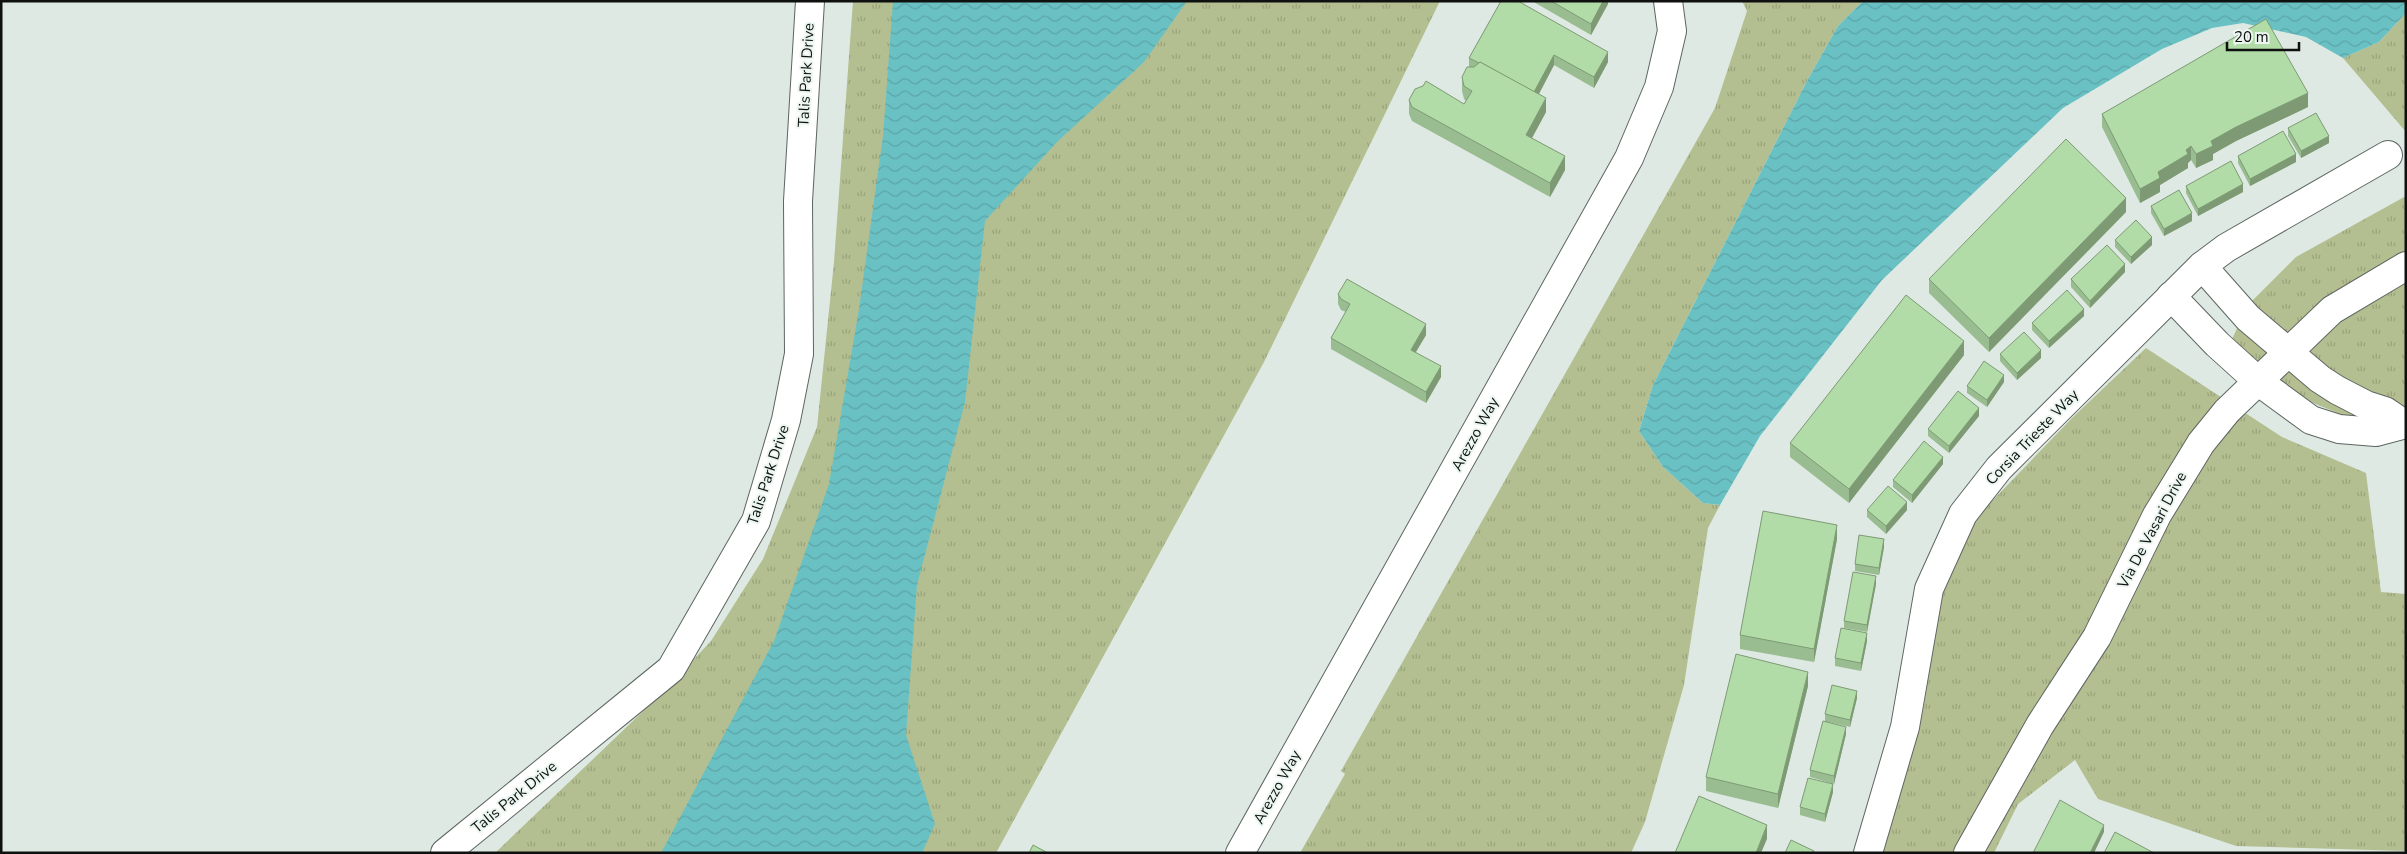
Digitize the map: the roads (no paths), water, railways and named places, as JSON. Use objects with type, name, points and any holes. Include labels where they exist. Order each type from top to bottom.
[{"type":"street","name":"Talis Park Drive","points":[[445,853],[670,669],[756,521],[786,420],[799,354],[798,201],[810,1]]},
{"type":"street","name":"Arezzo Way","points":[[1240,853],[1629,158],[1658,87],[1672,31],[1668,1]]},
{"type":"street","name":"Corsia Trieste Way","points":[[1868,853],[1906,727],[1929,589],[1963,514],[1999,468],[2202,266],[2226,248],[2388,156]]},
{"type":"street","points":[[2202,266],[2248,318],[2337,390],[2366,405],[2385,411],[2405,424]]},
{"type":"street","name":"Via De Vasari Drive","points":[[1968,853],[2040,725],[2097,637],[2157,515],[2201,444],[2227,411],[2290,353],[2332,310],[2406,266]]},
{"type":"street","points":[[2171,296],[2217,344],[2259,382],[2311,420],[2338,429],[2376,432],[2405,424]]},
{"type":"water","points":[[893,1],[1187,1],[1144,62],[1057,142],[985,221],[965,402],[917,585],[906,735],[935,824],[922,853],[661,853],[774,641],[829,484],[859,309],[883,136]]},
{"type":"water","points":[[1863,1],[2406,1],[2406,13],[2379,42],[2343,58],[2306,37],[2243,23],[2212,28],[2162,49],[2063,108],[1882,280],[1760,436],[1720,505],[1703,503],[1663,467],[1639,431],[1653,385],[1808,79],[1838,26]]}]
